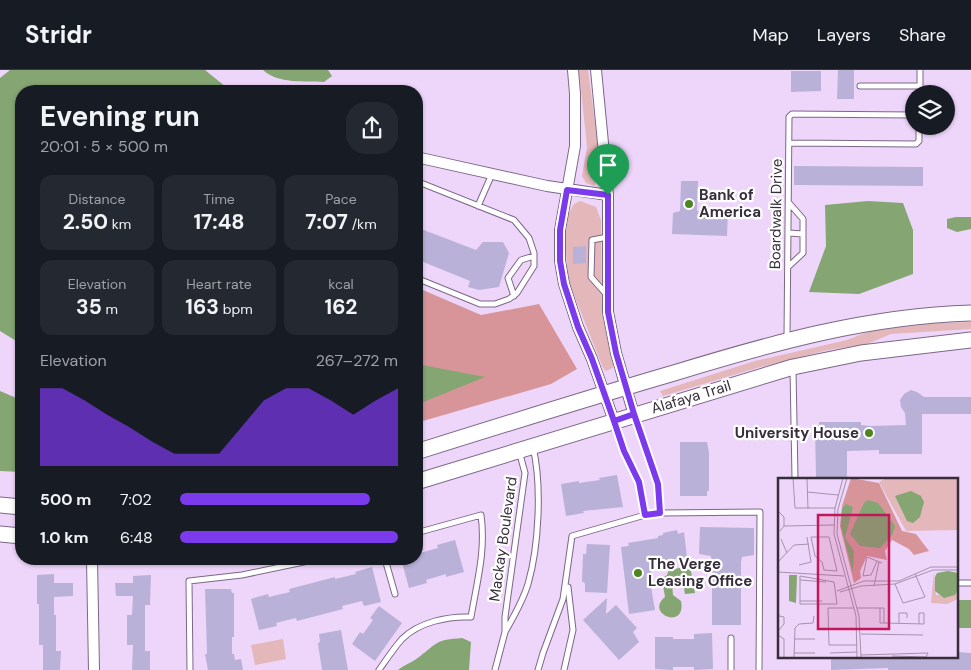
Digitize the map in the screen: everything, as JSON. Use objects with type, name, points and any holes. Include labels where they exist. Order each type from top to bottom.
[{"type":"main road","name":"Alafaya Trail","points":[[423,450],[787,339],[888,320],[971,312]]},
{"type":"main road","name":"Alafaya Trail","points":[[423,480],[793,367],[861,352],[971,340]]},
{"type":"main road","points":[[0,534],[15,535]]},
{"type":"street","points":[[573,70],[575,146],[560,230],[560,261],[564,284],[578,327],[592,359],[614,421]]},
{"type":"street","points":[[596,70],[608,195],[608,295],[612,334],[634,414]]},
{"type":"street","points":[[423,159],[567,190],[608,195]]},
{"type":"street","points":[[92,565],[94,670]]},
{"type":"lane","points":[[920,70],[920,85]]},
{"type":"lane","points":[[860,86],[905,86]]},
{"type":"lane","points":[[790,143],[789,118],[792,114],[905,115]]},
{"type":"lane","name":"Boardwalk Drive","points":[[787,339],[790,143],[916,144],[919,141],[919,135]]},
{"type":"lane","points":[[478,206],[492,174]]},
{"type":"lane","points":[[423,184],[514,220],[529,238],[534,256],[534,266],[517,293],[495,304],[480,304],[423,281]]},
{"type":"lane","points":[[788,267],[803,253],[803,218],[789,203]]},
{"type":"lane","points":[[788,234],[803,234]]},
{"type":"lane","points":[[608,237],[592,240],[591,277],[608,295]]},
{"type":"lane","points":[[514,296],[508,278],[521,260],[534,256]]},
{"type":"lane","points":[[793,367],[795,478]]},
{"type":"lane","points":[[634,414],[658,484],[660,513]]},
{"type":"lane","points":[[614,421],[624,451],[639,482],[645,515]]},
{"type":"lane","name":"Mackay Boulevard","points":[[495,670],[505,632],[505,617],[525,473],[526,448]]},
{"type":"lane","name":"Mackay Boulevard","points":[[505,632],[519,608],[528,584],[532,564],[538,496],[537,473],[526,448]]},
{"type":"lane","points":[[538,670],[564,599],[572,536],[645,515],[660,513],[760,512],[758,670]]},
{"type":"lane","points":[[379,670],[404,638],[423,625],[460,616],[471,617],[482,558],[484,535],[481,515],[423,531]]},
{"type":"lane","points":[[190,670],[189,581],[242,575],[290,565]]},
{"type":"lane","points":[[387,565],[395,594]]},
{"type":"lane","points":[[564,670],[572,630],[567,582]]},
{"type":"lane","points":[[958,583],[971,582]]},
{"type":"lane","points":[[731,638],[731,670]]},
{"type":"shaded area","points":[[10,70],[205,70],[224,85],[15,85],[15,340],[0,331],[0,78]]},
{"type":"shaded area","points":[[263,70],[328,70],[332,76],[324,82],[292,81],[276,78]]},
{"type":"shaded area","points":[[579,70],[588,70],[598,145],[601,177],[594,186],[586,183],[582,176],[587,147]]},
{"type":"shaded area","points":[[580,201],[596,207],[601,220],[602,311],[613,364],[613,368],[606,371],[603,368],[568,280],[565,237],[569,213],[574,204]]},
{"type":"shaded area","points":[[868,201],[903,203],[913,230],[913,274],[859,294],[809,292],[826,246],[825,205]]},
{"type":"shaded area","points":[[971,217],[971,229],[957,232],[947,228],[947,219]]},
{"type":"shaded area","points":[[423,290],[481,315],[539,304],[577,369],[551,384],[423,421]]},
{"type":"shaded area","points":[[971,322],[971,329],[891,334],[867,344],[828,350],[757,368],[663,396],[660,391],[755,361],[847,340],[870,331],[937,323]]},
{"type":"shaded area","points":[[423,365],[485,377],[423,402]]},
{"type":"shaded area","points":[[0,391],[15,397],[15,472],[0,471]]},
{"type":"shaded area","points":[[690,566],[695,593],[685,594],[682,577],[676,579],[673,586],[673,595],[681,601],[681,610],[678,615],[667,617],[659,609],[660,603],[665,597],[663,585],[660,583],[661,579],[667,575],[669,570]]},
{"type":"shaded area","points":[[958,600],[971,600],[971,628],[958,628]]},
{"type":"shaded area","points":[[462,638],[471,642],[469,670],[398,670],[417,659],[438,643]]},
{"type":"shaded area","points":[[283,639],[286,659],[255,665],[251,645]]},
{"type":"building","points":[[838,70],[854,70],[854,99],[837,99]]},
{"type":"building","points":[[791,71],[821,71],[821,91],[791,92]]},
{"type":"building","points":[[794,166],[923,167],[923,186],[794,185]]},
{"type":"building","name":"Bank of America","points":[[681,181],[698,181],[697,211],[728,212],[727,236],[672,234],[673,213],[680,211]]},
{"type":"building","points":[[423,230],[476,250],[483,242],[503,242],[509,253],[499,287],[479,290],[468,287],[470,281],[423,262]]},
{"type":"building","points":[[586,246],[586,263],[573,264],[573,247]]},
{"type":"building","name":"University House","points":[[911,390],[924,397],[971,397],[971,414],[922,414],[922,454],[879,454],[879,450],[847,451],[847,478],[816,478],[815,425],[819,425],[819,422],[861,422],[861,425],[870,426],[906,425],[905,413],[901,407],[900,400],[904,394]]},
{"type":"building","points":[[680,442],[707,442],[709,453],[709,491],[707,491],[707,496],[680,496]]},
{"type":"building","points":[[617,475],[623,507],[583,511],[584,513],[566,516],[561,484],[600,480],[599,478]]},
{"type":"building","points":[[700,527],[754,528],[754,555],[742,557],[741,562],[741,625],[712,625],[712,562],[711,556],[699,554]]},
{"type":"building","name":"The Verge Leasing Office","points":[[677,530],[678,534],[684,532],[687,557],[650,563],[653,581],[650,581],[655,610],[629,614],[621,547],[629,546],[628,543],[658,538],[663,533]]},
{"type":"building","points":[[455,540],[464,572],[446,577],[446,574],[426,580],[427,583],[409,588],[403,565],[423,565],[423,552],[438,548],[437,545]]},
{"type":"building","points":[[587,544],[610,545],[607,593],[585,592],[585,584],[582,582],[583,554],[586,554]]},
{"type":"building","points":[[372,567],[381,602],[364,606],[362,601],[342,606],[343,609],[297,621],[296,618],[276,623],[277,626],[259,630],[251,599],[268,594],[269,597],[290,592],[289,589],[335,577],[335,579],[356,574],[355,572]]},
{"type":"building","points":[[54,574],[54,583],[73,583],[73,596],[54,597],[56,651],[61,651],[60,670],[43,670],[43,645],[39,645],[37,575]]},
{"type":"building","points":[[151,575],[150,605],[145,605],[145,651],[150,651],[150,670],[132,670],[133,645],[127,645],[127,615],[132,615],[133,596],[116,596],[115,583],[133,583],[133,576]]},
{"type":"building","points":[[205,589],[231,589],[232,593],[234,593],[232,654],[234,654],[235,660],[241,659],[243,670],[208,670],[205,654],[207,654]]},
{"type":"building","points":[[607,598],[606,614],[616,605],[637,628],[633,632],[639,642],[619,660],[583,620]]},
{"type":"building","points":[[379,606],[402,623],[375,661],[352,644],[360,632],[363,634],[373,620],[370,618]]},
{"type":"building","points":[[341,630],[348,670],[322,670],[318,644],[320,641],[319,634]]},
{"type":"building","points":[[712,633],[713,669],[694,670],[694,667],[673,667],[673,670],[655,669],[655,637],[694,639],[694,634]]},
{"type":"building","points":[[958,652],[971,653],[971,670],[888,670],[888,668],[831,670],[831,658],[958,658]]},
{"type":"place","name":"Bank of America","points":[[689,204]]},
{"type":"place","name":"University House","points":[[869,433]]},
{"type":"place","name":"The Verge Leasing Office","points":[[638,573]]},
{"type":"route","points":[[608,195],[567,190],[560,230],[560,261],[564,284],[578,327],[592,359],[614,421],[634,414],[642,442],[652,463],[658,484],[660,513],[645,515],[639,482],[624,451],[614,421],[634,414],[616,353],[608,312],[608,195]]}]
